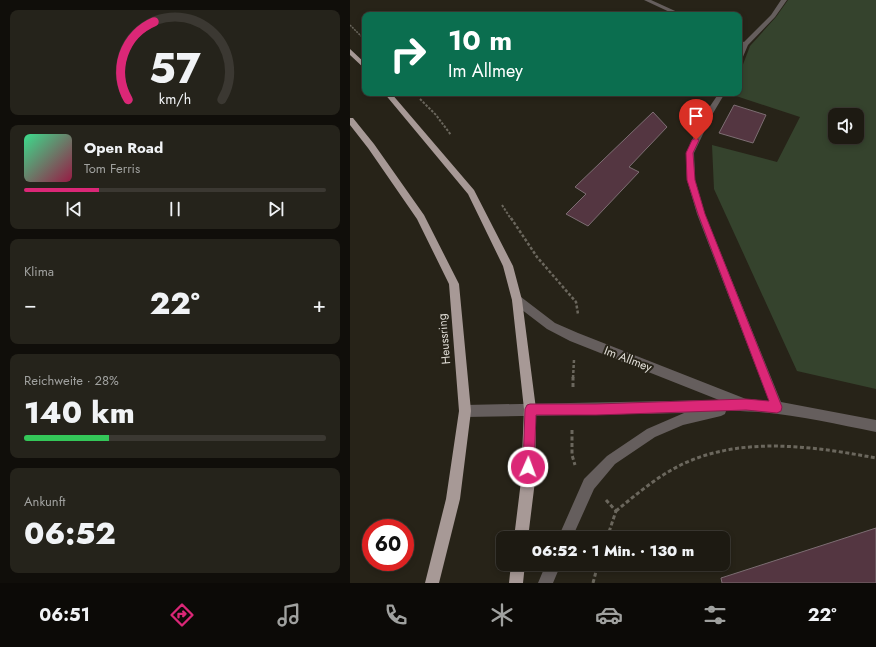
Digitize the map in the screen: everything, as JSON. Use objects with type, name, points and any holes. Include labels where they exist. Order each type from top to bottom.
[{"type":"main road","points":[[350,51],[362,64]]},
{"type":"main road","points":[[390,96],[471,192],[508,266],[517,300],[530,409],[528,481],[522,531]]},
{"type":"main road","name":"Heussring","points":[[350,120],[371,146],[421,217],[454,284],[465,411],[453,499],[432,583]]},
{"type":"main road","points":[[516,583],[517,571]]},
{"type":"street","points":[[647,0],[674,12]]},
{"type":"street","points":[[742,43],[773,16],[784,0]]},
{"type":"street","points":[[720,96],[708,115],[690,153],[691,180],[704,221],[777,407]]},
{"type":"street","name":"Im Allmey","points":[[517,300],[552,326],[574,338],[746,405]]},
{"type":"street","name":"Im Allmey","points":[[568,531],[589,484],[611,460],[651,433],[682,419],[746,405]]},
{"type":"street","name":"Im Allmey","points":[[465,411],[746,405],[777,407],[876,426]]},
{"type":"street","points":[[545,583],[551,571]]},
{"type":"path","points":[[350,25],[362,38]]},
{"type":"path","points":[[616,511],[654,481],[692,460],[726,451],[775,446],[848,452],[876,458]]},
{"type":"path","points":[[593,583],[596,571]]},
{"type":"green space","points":[[788,0],[876,0],[876,389],[797,371],[714,189],[712,145],[777,162],[800,117],[736,96],[742,96],[742,67],[750,46],[776,17]]},
{"type":"building","points":[[734,105],[766,115],[753,143],[719,133]]},
{"type":"building","points":[[653,112],[667,127],[629,167],[639,172],[588,226],[566,214],[586,194],[575,187]]},
{"type":"building","points":[[876,528],[876,583],[722,583],[721,578]]},
{"type":"route","points":[[528,467],[530,409],[596,409],[746,405],[777,407],[702,214],[691,180],[690,153],[696,140]]}]
